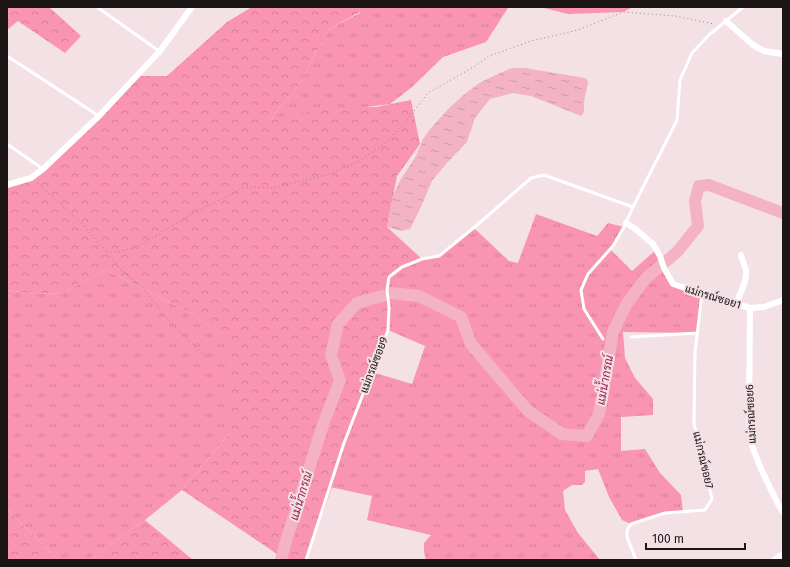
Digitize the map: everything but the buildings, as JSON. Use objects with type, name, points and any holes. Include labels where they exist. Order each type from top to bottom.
[{"type":"street","points":[[7,185],[31,178],[44,169],[99,116],[160,51],[192,7]]},
{"type":"street","points":[[726,21],[753,45],[764,51],[783,54]]},
{"type":"street","name":"แม่กรณ์ซอย1","points":[[626,224],[634,228],[653,244],[673,284],[750,308],[764,307],[783,300]]},
{"type":"street","points":[[736,304],[746,277],[746,271],[741,255]]},
{"type":"street","name":"แม่กรณ์ซอย6","points":[[750,308],[750,421],[752,446],[761,469],[781,503],[783,512]]},
{"type":"street","points":[[774,560],[783,554]]},
{"type":"lane","points":[[97,7],[160,51]]},
{"type":"lane","points":[[603,339],[584,309],[581,290],[588,274],[613,246],[626,224],[677,120],[680,80],[692,53],[720,25],[743,7]]},
{"type":"lane","points":[[7,56],[99,116]]},
{"type":"lane","points":[[7,144],[44,169]]},
{"type":"lane","name":"แม่กรณ์ซอย9","points":[[306,560],[344,443],[388,330],[389,307],[387,290],[389,277],[402,267],[422,259],[439,256],[532,178],[544,175],[633,208]]},
{"type":"lane","name":"แม่กรณ์ซอย7","points":[[636,560],[627,537],[627,530],[631,524],[665,513],[705,510],[712,499],[694,423],[695,352],[702,294]]},
{"type":"lane","points":[[631,337],[697,333]]},
{"type":"path","points":[[107,252],[118,252],[137,247],[192,214],[243,188],[273,188],[327,175],[360,161],[388,141],[408,119],[428,93],[489,56],[532,41],[578,30],[623,12],[675,16],[720,25]]},
{"type":"path","points":[[31,178],[82,224],[121,270],[143,288],[172,324],[207,358]]},
{"type":"green space","points":[[7,7],[49,7],[81,36],[65,53],[18,21],[7,30]]},
{"type":"green space","points":[[252,7],[358,7],[360,12],[329,29],[299,85],[270,119],[327,108],[376,107],[411,100],[420,144],[397,176],[387,227],[422,259],[402,267],[389,277],[387,290],[389,307],[388,330],[306,560],[286,560],[182,490],[229,434],[230,342],[191,313],[106,270],[61,293],[34,294],[7,290],[7,186],[31,178],[136,76],[167,76],[227,22]]},
{"type":"green space","points":[[358,7],[515,7],[508,8],[486,42],[443,57],[412,87],[390,104],[270,119],[299,85],[329,29],[360,13]]},
{"type":"green space","points":[[540,7],[633,7],[623,12],[568,14]]},
{"type":"green space","points":[[536,214],[597,236],[608,223],[624,227],[610,249],[632,271],[656,250],[672,285],[702,294],[697,333],[623,332],[625,358],[635,378],[653,399],[653,415],[621,417],[621,451],[645,449],[660,473],[681,495],[683,512],[665,513],[631,524],[622,520],[609,497],[598,469],[585,471],[585,482],[582,485],[572,485],[563,491],[565,510],[578,533],[600,560],[426,560],[424,543],[431,535],[367,520],[372,496],[330,487],[372,372],[412,384],[425,346],[388,330],[387,290],[389,277],[402,267],[422,259],[439,256],[474,228],[509,261],[518,263]]},
{"type":"green space","points":[[106,270],[191,313],[231,342],[229,375],[229,434],[182,490],[145,520],[89,560],[58,560],[7,509],[7,290],[34,294],[61,293]]},
{"type":"green space","points":[[7,509],[58,560],[7,560]]},
{"type":"green space","points":[[145,520],[193,560],[89,560]]},
{"type":"water","points":[[525,68],[585,78],[588,83],[584,101],[584,112],[581,116],[531,96],[513,93],[490,99],[475,118],[467,142],[432,181],[410,229],[401,231],[387,227],[393,195],[401,179],[416,156],[423,139],[431,128],[448,109],[481,82],[509,69]]},
{"type":"waterway","name":"แม่น้ำกรณ์","points":[[391,293],[419,296],[461,317],[471,344],[528,411],[562,434],[587,436],[599,414],[613,332],[626,305],[645,279],[677,252],[698,226],[695,201],[699,186],[709,185],[783,213]]},
{"type":"waterway","name":"แม่น้ำกรณ์","points":[[281,560],[323,425],[340,380],[331,355],[338,324],[357,303],[382,296]]}]
